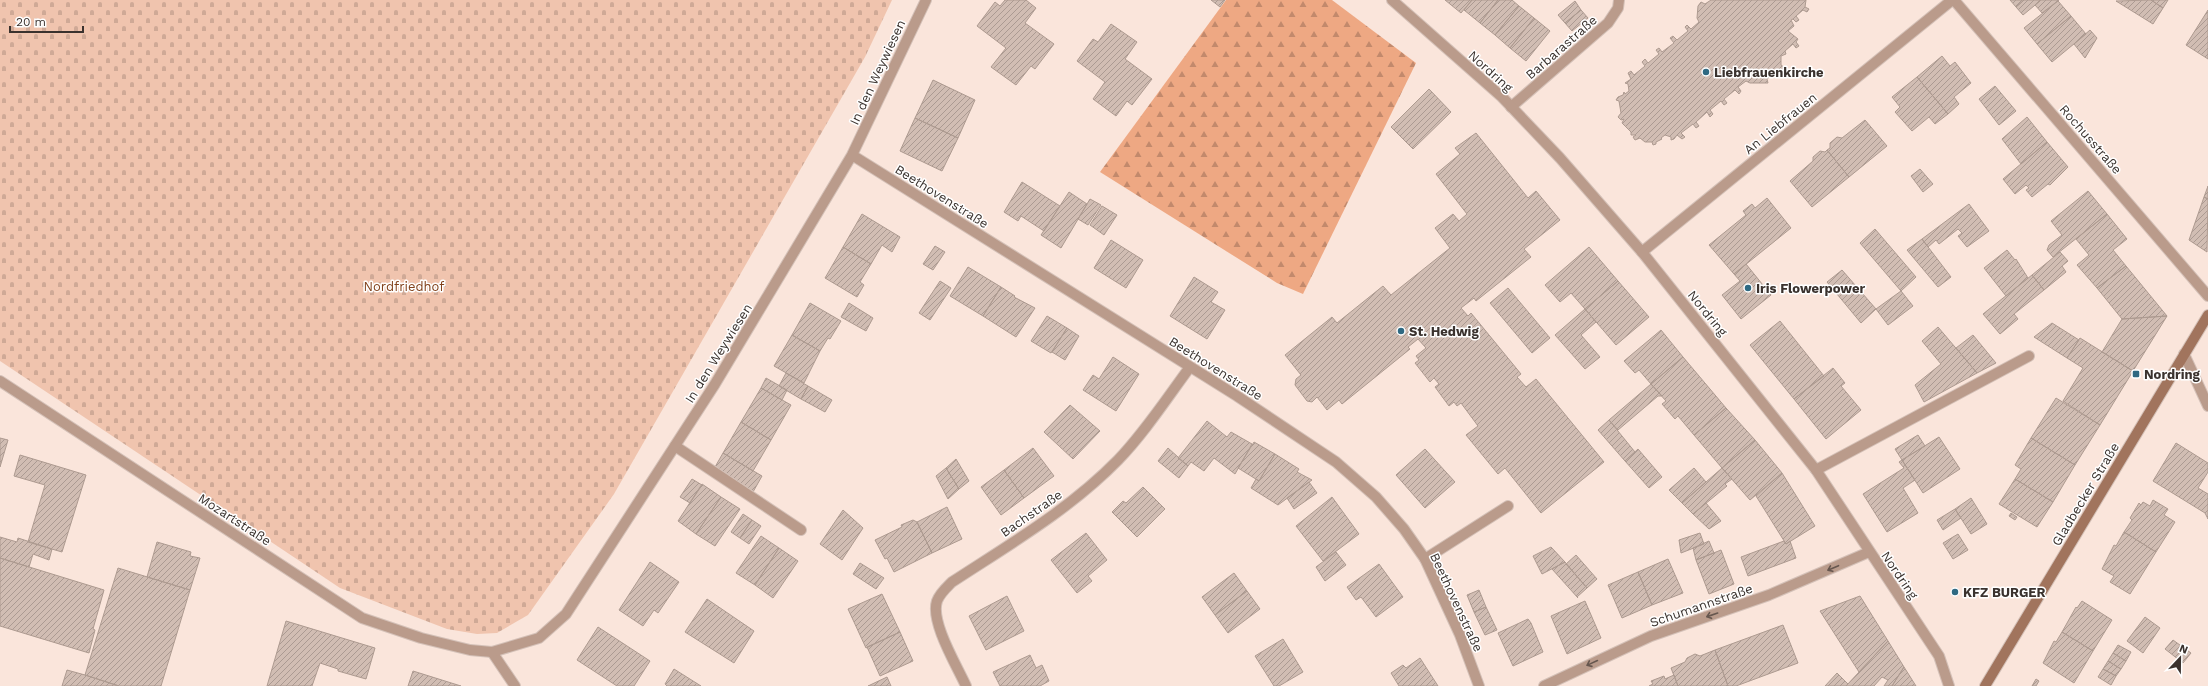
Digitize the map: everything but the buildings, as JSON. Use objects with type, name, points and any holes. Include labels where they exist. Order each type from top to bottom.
[{"type":"main road","name":"Gladbecker Straße","points":[[1985,686],[2208,315]]},
{"type":"street","name":"In den Weywiesen","points":[[470,650],[492,652],[539,638],[566,614],[715,384],[852,155],[926,0]]},
{"type":"street","name":"Nordring","points":[[1392,0],[1511,107],[1560,158],[1642,252],[1816,470],[1939,656],[1950,686]]},
{"type":"street","name":"Barbarastraße","points":[[1511,107],[1608,23],[1618,8],[1619,0]]},
{"type":"street","name":"An Liebfrauen","points":[[1642,252],[1953,0]]},
{"type":"street","name":"Rochusstraße","points":[[1953,0],[2208,296]]},
{"type":"street","name":"Beethovenstraße","points":[[852,155],[1237,396],[1336,462],[1376,497],[1404,529],[1425,559],[1460,635],[1479,686]]},
{"type":"street","points":[[2184,354],[2208,406]]},
{"type":"street","points":[[1816,470],[2028,356]]},
{"type":"street","name":"Bachstraße","points":[[966,686],[936,616],[937,602],[942,591],[952,582],[1061,511],[1117,461],[1137,439],[1190,367]]},
{"type":"street","name":"Mozartstraße","points":[[0,381],[362,618],[421,638],[470,650]]},
{"type":"street","points":[[674,446],[801,530]]},
{"type":"street","points":[[1425,559],[1508,506]]},
{"type":"street","name":"Schumannstraße","points":[[1544,686],[1651,636],[1769,595],[1869,552]]},
{"type":"street","points":[[492,652],[515,686]]},
{"type":"green space","name":"Nordfriedhof","points":[[0,0],[892,0],[865,57],[614,494],[528,615],[497,633],[477,634],[447,629],[340,588],[0,361]]},
{"type":"green space","points":[[1226,0],[1332,0],[1416,63],[1303,294],[1277,283],[1100,172]]},
{"type":"place","name":"Liebfrauenkirche","points":[[1706,72]]},
{"type":"place","name":"Iris Flowerpower","points":[[1748,288]]},
{"type":"place","name":"St. Hedwig","points":[[1401,331]]},
{"type":"place","name":"Nordring","points":[[2136,374]]},
{"type":"place","name":"KFZ BURGER","points":[[1955,592]]}]
